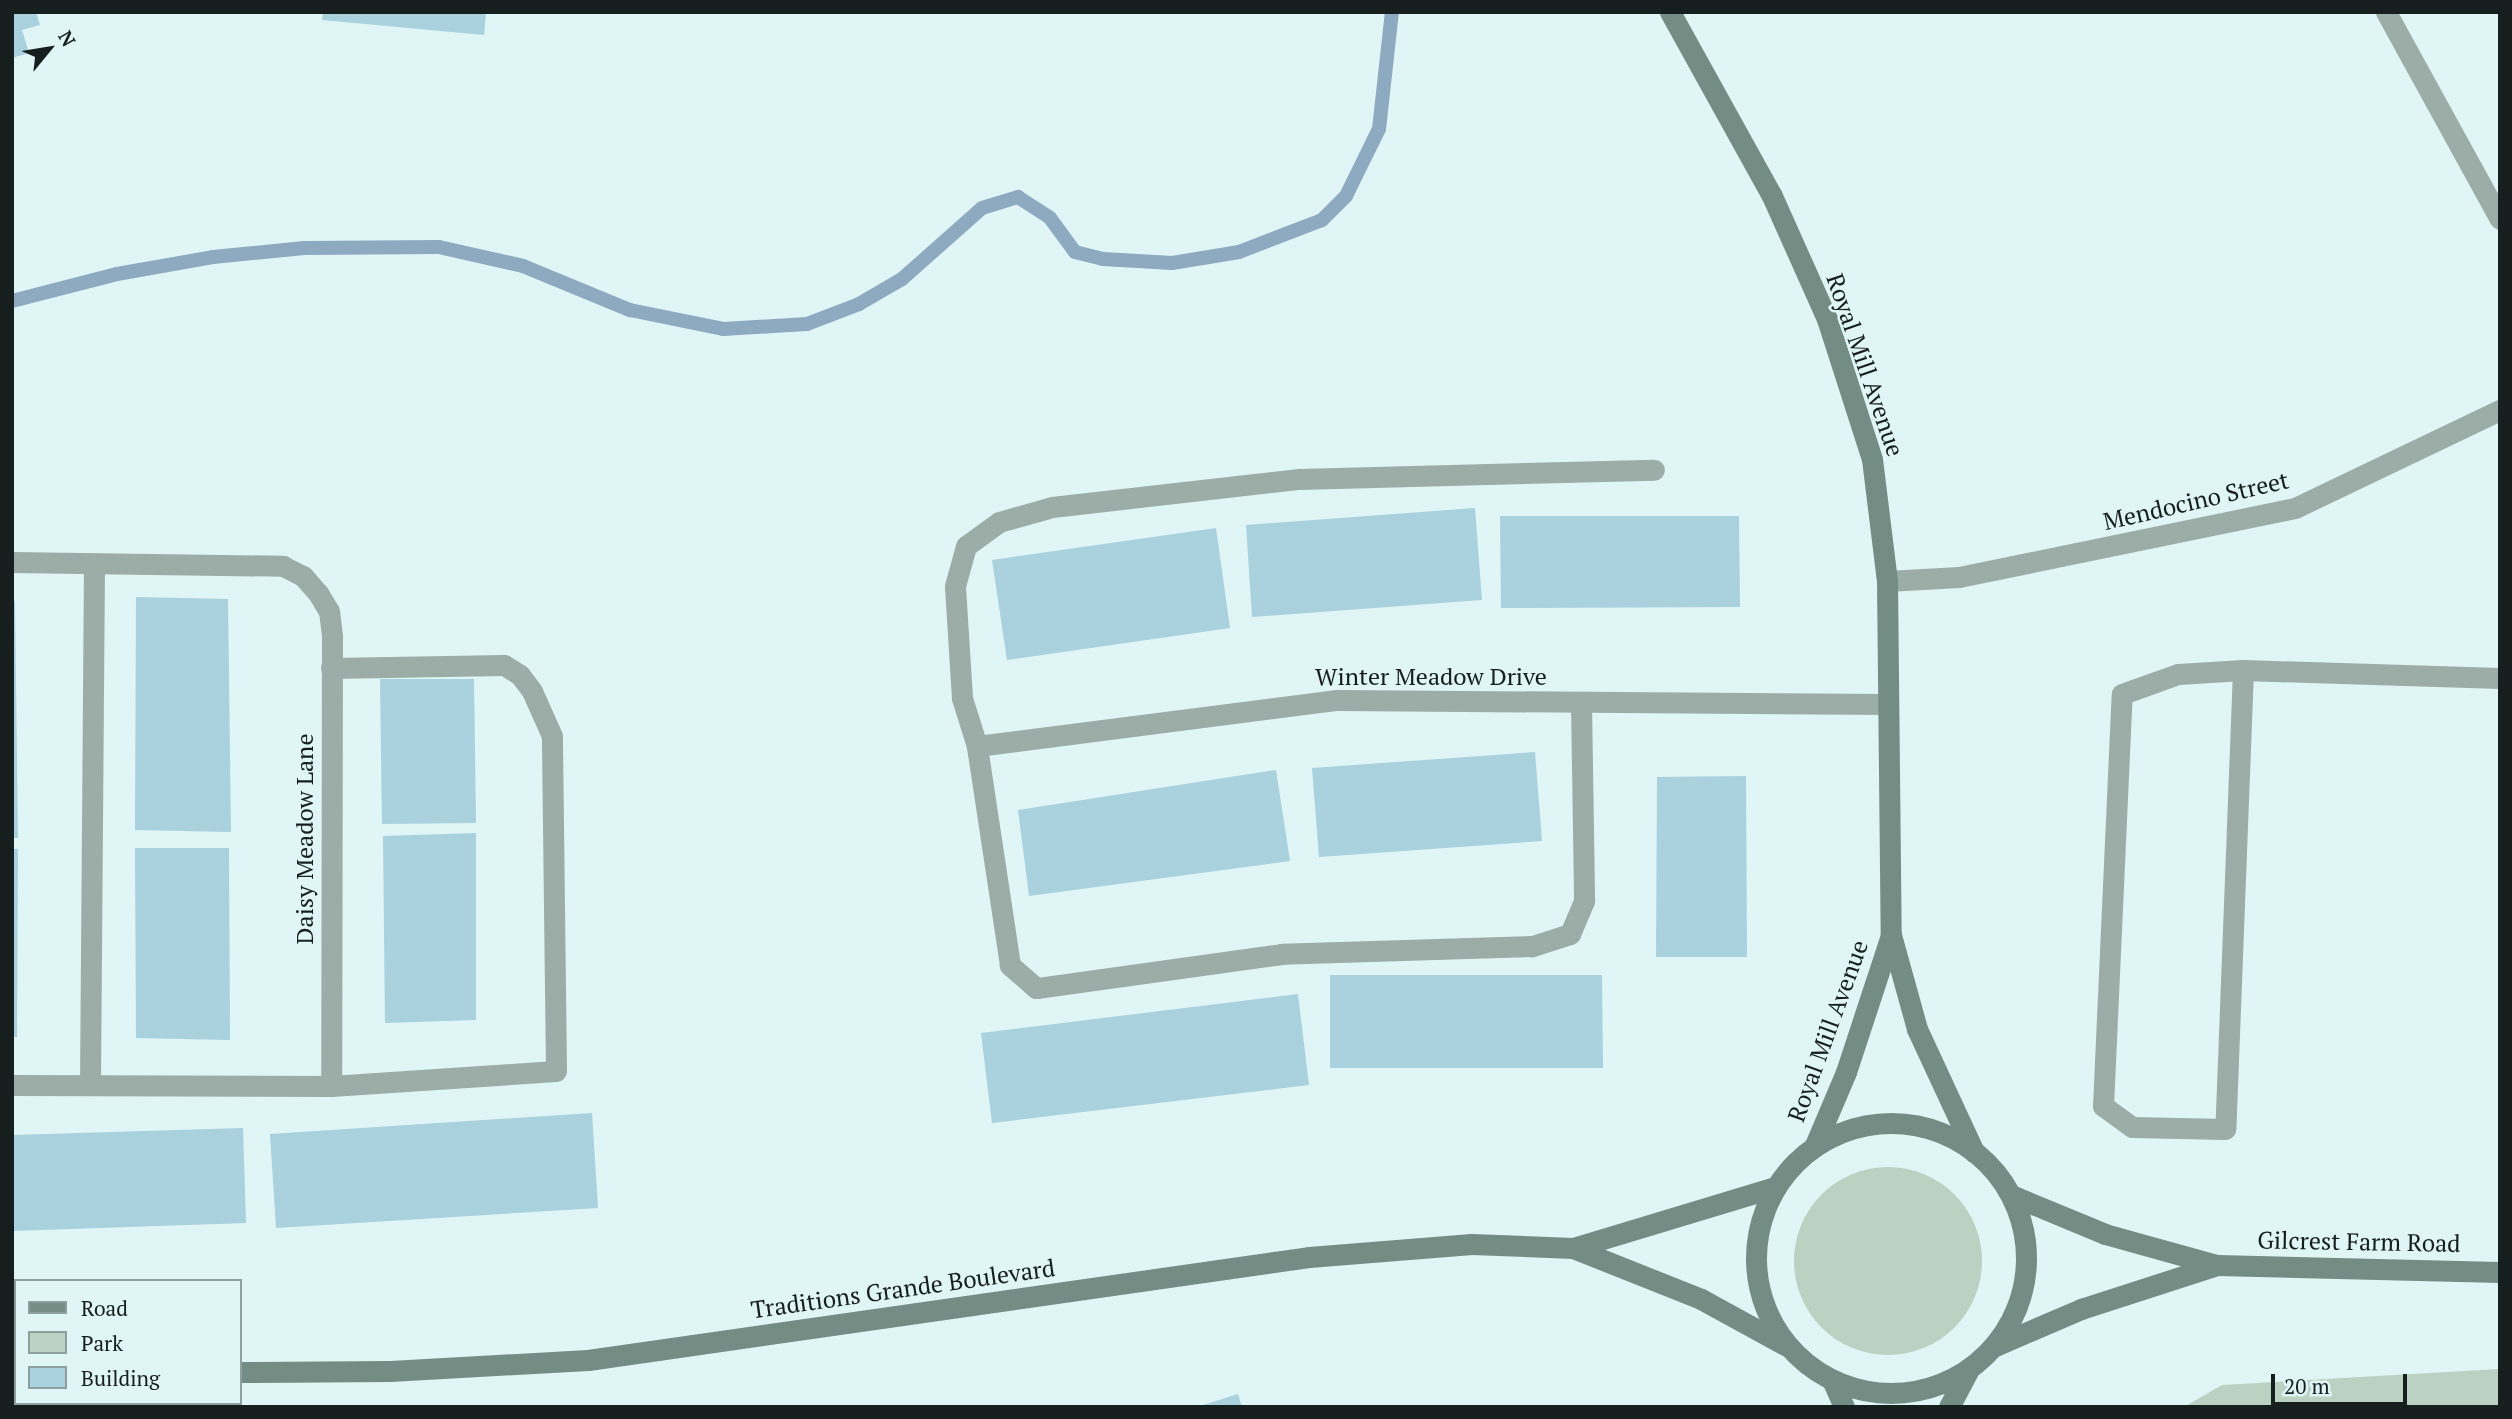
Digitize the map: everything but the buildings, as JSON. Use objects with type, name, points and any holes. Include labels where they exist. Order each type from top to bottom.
[{"type":"main road","name":"Royal Mill Avenue","points":[[1671,12],[1772,196],[1827,319],[1872,459],[1887,581],[1891,935],[1917,1029],[1975,1152]]},
{"type":"main road","name":"Royal Mill Avenue","points":[[1815,1145],[1846,1072],[1891,935]]},
{"type":"main road","points":[[1895,1122],[1938,1131],[1975,1152],[2011,1195],[2024,1233],[2026,1273],[2016,1312],[1995,1346],[1968,1371],[1936,1387],[1902,1394],[1867,1392],[1833,1382],[1788,1347],[1766,1311],[1756,1269],[1759,1226],[1775,1187],[1815,1145],[1853,1127],[1895,1122]]},
{"type":"main road","name":"Traditions Grande Boulevard","points":[[242,1372],[390,1371],[588,1360],[1309,1257],[1471,1244],[1573,1248],[1775,1187]]},
{"type":"main road","name":"Gilcrest Farm Road","points":[[2011,1195],[2105,1234],[2217,1265],[2500,1272]]},
{"type":"main road","name":"Traditions Grande Boulevard","points":[[1573,1248],[1701,1299],[1788,1347]]},
{"type":"main road","name":"Gilcrest Farm Road","points":[[1995,1346],[2081,1309],[2217,1265]]},
{"type":"main road","points":[[1949,1407],[1968,1371]]},
{"type":"main road","points":[[1833,1382],[1843,1407]]},
{"type":"street","points":[[2386,12],[2500,219]]},
{"type":"street","name":"Mendocino Street","points":[[1887,581],[1959,577],[2295,508],[2500,410]]},
{"type":"street","points":[[1581,703],[1584,901],[1570,934],[1532,946],[1282,954],[1036,988],[1010,965],[977,747],[962,698],[955,586],[966,547],[999,522],[1052,507],[1299,479],[1654,470]]},
{"type":"street","name":"Daisy Meadow Lane","points":[[12,562],[283,566],[303,576],[329,611],[331,1086]]},
{"type":"street","points":[[90,1084],[94,564]]},
{"type":"street","points":[[12,1085],[331,1086],[556,1071],[552,736],[533,691],[520,675],[504,665],[331,668]]},
{"type":"street","points":[[2243,670],[2225,1129],[2132,1127],[2104,1106],[2122,694],[2178,674],[2243,670],[2500,678]]},
{"type":"street","name":"Winter Meadow Drive","points":[[977,747],[1337,700],[1887,704]]},
{"type":"green space","points":[[1888,1167],[1924,1174],[1955,1194],[1975,1225],[1982,1261],[1975,1297],[1955,1328],[1924,1348],[1888,1355],[1852,1348],[1821,1328],[1801,1297],[1794,1261],[1801,1225],[1821,1194],[1852,1174]]},
{"type":"green space","points":[[2500,1369],[2500,1407],[2184,1407],[2222,1385]]},
{"type":"waterway","points":[[12,301],[117,274],[213,257],[305,248],[439,247],[523,266],[630,310],[723,329],[807,324],[859,304],[902,279],[982,208],[1018,197],[1050,218],[1075,252],[1103,259],[1172,263],[1239,252],[1322,220],[1346,196],[1379,129],[1392,12]]}]
